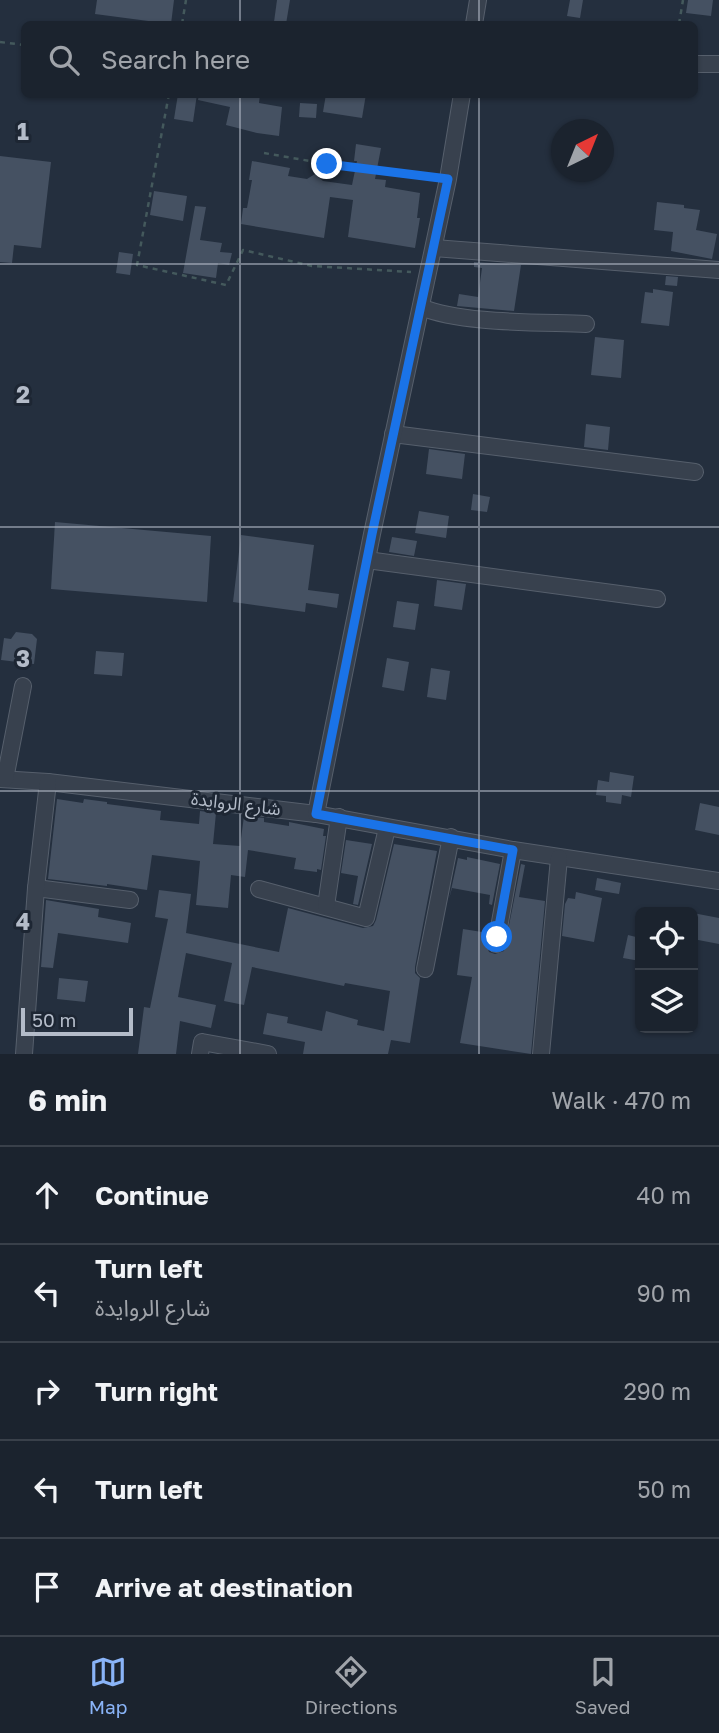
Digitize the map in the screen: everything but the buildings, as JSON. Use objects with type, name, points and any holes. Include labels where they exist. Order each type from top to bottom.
[{"type":"street","points":[[474,21],[478,0]]},
{"type":"street","points":[[698,64],[719,64]]},
{"type":"street","points":[[316,814],[393,434],[429,273],[461,98]]},
{"type":"street","points":[[434,248],[719,270]]},
{"type":"street","points":[[421,307],[438,314],[586,324]]},
{"type":"street","points":[[393,434],[695,472]]},
{"type":"street","points":[[367,560],[657,599]]},
{"type":"street","points":[[2,779],[23,686]]},
{"type":"street","name":"شارع الروايدة","points":[[2,779],[48,782],[339,817],[559,858],[719,881]]},
{"type":"street","points":[[24,1054],[36,888],[48,782]]},
{"type":"street","points":[[326,906],[339,817]]},
{"type":"street","points":[[259,889],[366,918],[387,828]]},
{"type":"street","points":[[425,969],[451,837]]},
{"type":"street","points":[[496,944],[513,850]]},
{"type":"street","points":[[541,1054],[559,858]]},
{"type":"street","points":[[36,888],[130,900]]},
{"type":"street","points":[[200,1054],[202,1042],[268,1054]]},
{"type":"path","points":[[182,21],[186,0]]},
{"type":"path","points":[[680,21],[683,0]]},
{"type":"path","points":[[0,42],[21,45]]},
{"type":"path","points":[[168,98],[137,265],[226,285],[243,250],[312,266],[429,273]]},
{"type":"path","points":[[264,153],[448,179]]},
{"type":"route","points":[[327,164],[448,179],[372,534],[316,814],[513,850],[497,937]]}]
